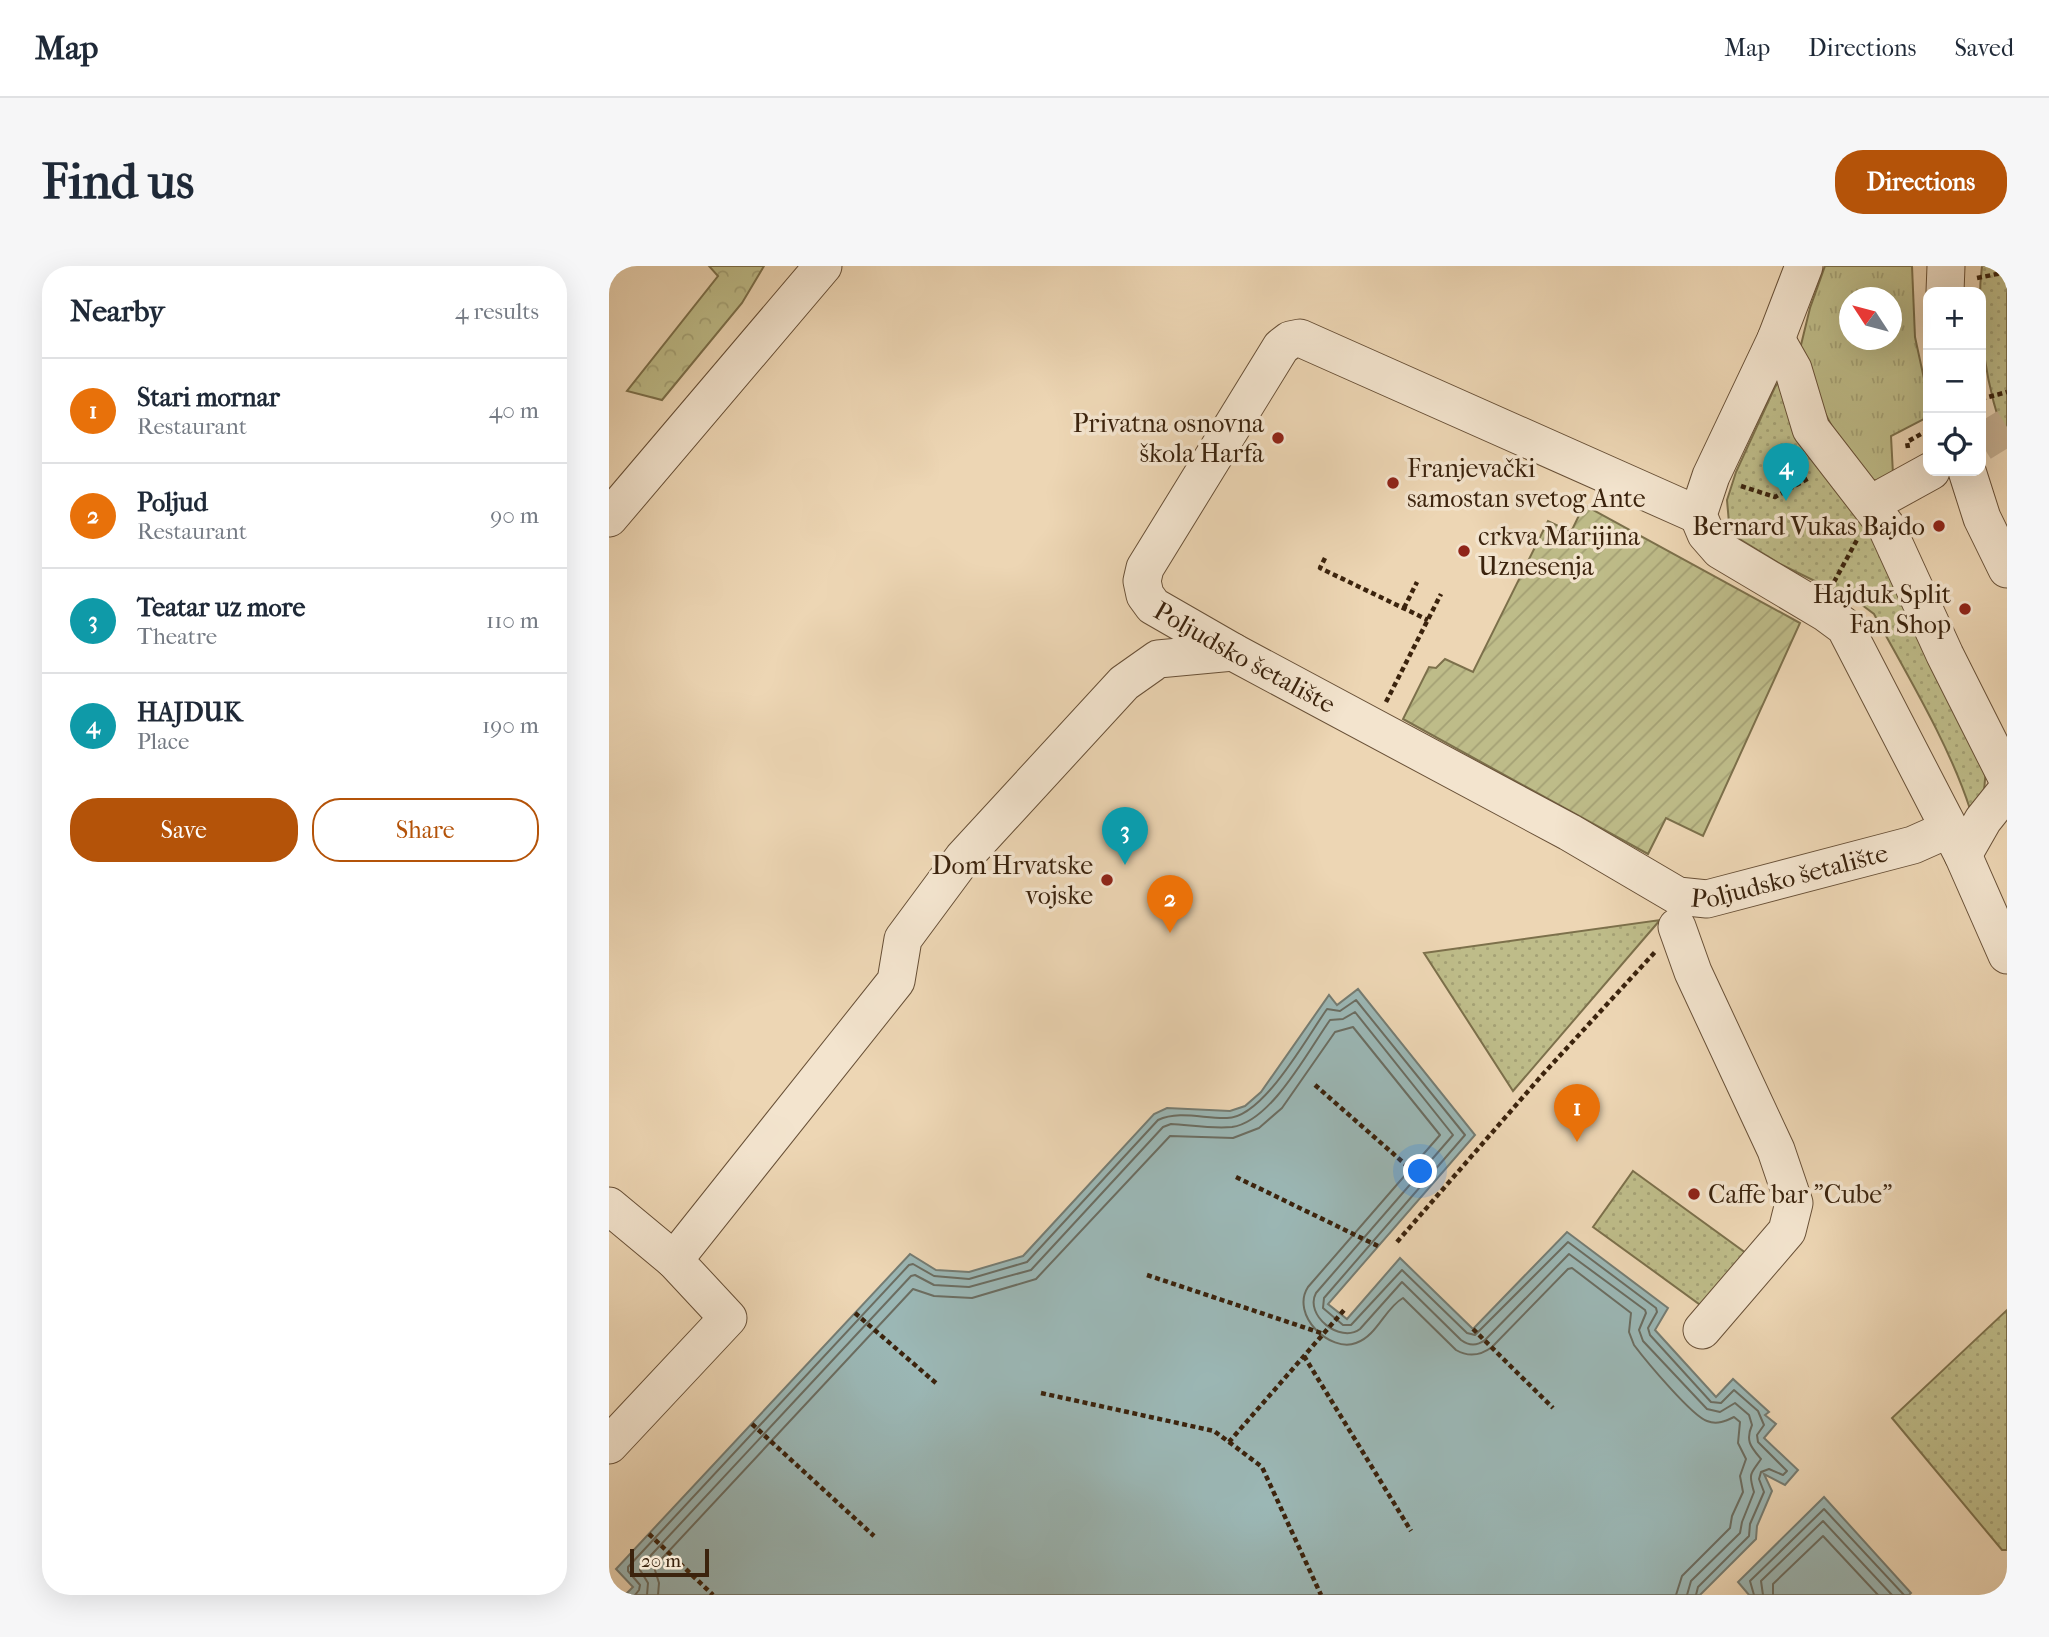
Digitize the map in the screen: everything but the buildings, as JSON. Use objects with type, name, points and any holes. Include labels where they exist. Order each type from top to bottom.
[{"type":"street","points":[[609,518],[823,266]]},
{"type":"street","points":[[1804,266],[1776,338],[1711,476],[1697,515],[1706,534],[1720,550],[1845,627],[1956,842],[2007,955]]},
{"type":"street","points":[[1945,287],[1946,266]]},
{"type":"street","name":"Poljudsko šetalište","points":[[1697,515],[1300,338],[1290,340],[1281,347],[1145,568],[1142,581],[1145,596],[1153,606],[1233,652],[1569,832],[1678,896],[1707,900],[1913,845],[1956,842]]},
{"type":"street","points":[[1776,338],[1793,369],[1811,429],[1875,510],[2007,778]]},
{"type":"street","points":[[1875,510],[1924,476]]},
{"type":"street","points":[[1969,476],[1982,518],[2007,569]]},
{"type":"street","points":[[674,1260],[895,981],[903,939],[963,858],[1124,683],[1158,659],[1233,652]]},
{"type":"street","points":[[1956,842],[1983,820],[2007,790]]},
{"type":"street","points":[[1702,1329],[1787,1231],[1794,1202],[1776,1150],[1673,932],[1707,900]]},
{"type":"street","points":[[609,1206],[674,1260],[727,1318],[609,1445]]},
{"type":"path","points":[[1980,278],[2007,272]]},
{"type":"path","points":[[1986,397],[2007,392]]},
{"type":"path","points":[[1711,476],[1775,497],[1838,463]]},
{"type":"path","points":[[1836,575],[1875,510]]},
{"type":"path","points":[[1325,558],[1320,568],[1427,620]]},
{"type":"path","points":[[1404,608],[1417,582]]},
{"type":"path","points":[[1373,727],[1441,594]]},
{"type":"path","points":[[1397,1242],[1543,1074],[1673,932]]},
{"type":"path","points":[[1315,1085],[1430,1186]]},
{"type":"path","points":[[1236,1177],[1378,1246]]},
{"type":"path","points":[[1147,1275],[1324,1334]]},
{"type":"path","points":[[1229,1442],[1345,1310]]},
{"type":"path","points":[[855,1313],[937,1384]]},
{"type":"path","points":[[1473,1329],[1553,1408]]},
{"type":"path","points":[[1304,1356],[1411,1531]]},
{"type":"path","points":[[1041,1393],[1214,1431],[1262,1467],[1321,1595]]},
{"type":"path","points":[[752,1424],[874,1536]]},
{"type":"path","points":[[649,1534],[713,1595]]},
{"type":"green space","points":[[709,266],[764,266],[742,303],[662,400],[627,391],[718,276]]},
{"type":"green space","points":[[1825,266],[1912,266],[1915,337],[1923,374],[1923,420],[1891,436],[1893,474],[1885,481],[1871,480],[1837,436],[1810,385],[1800,349],[1810,308]]},
{"type":"green space","points":[[1982,266],[2007,266],[2007,444],[1986,368],[1986,287],[1980,287]]},
{"type":"green space","points":[[1783,376],[1873,529],[1986,768],[1983,803],[1970,809],[1939,735],[1874,614],[1858,602],[1780,564],[1738,538],[1729,523],[1727,500],[1736,472],[1775,387]]},
{"type":"green space","points":[[1584,505],[1800,623],[1703,836],[1666,818],[1648,854],[1403,719],[1429,667],[1436,668],[1445,659],[1473,672],[1548,521],[1571,532]]},
{"type":"green space","points":[[1660,920],[1513,1091],[1424,953]]},
{"type":"green space","points":[[1633,1171],[1750,1256],[1710,1312],[1593,1227]]},
{"type":"green space","points":[[2007,1310],[2007,1550],[2002,1550],[1892,1418]]},
{"type":"water","points":[[1358,989],[1475,1135],[1328,1304],[1347,1319],[1400,1258],[1473,1329],[1567,1232],[1668,1308],[1655,1330],[1716,1397],[1733,1379],[1769,1412],[1765,1415],[1776,1424],[1764,1438],[1798,1470],[1785,1485],[1764,1474],[1772,1491],[1757,1526],[1756,1539],[1700,1595],[625,1595],[633,1587],[616,1569],[910,1254],[936,1270],[969,1272],[1023,1256],[1154,1114],[1167,1108],[1230,1111],[1245,1106],[1261,1092],[1329,995],[1337,1005]]},
{"type":"water","points":[[1824,1497],[1911,1593],[1909,1595],[1749,1595],[1738,1582]]},
{"type":"tunnel","points":[[1986,440],[2007,427]]},
{"type":"place","name":"Privatna osnovna škola Harfa","points":[[1278,438]]},
{"type":"place","name":"Franjevački samostan svetog Ante","points":[[1393,483]]},
{"type":"place","name":"HAJDUK","points":[[1786,501]]},
{"type":"place","name":"Bernard Vukas Bajdo","points":[[1939,526]]},
{"type":"place","name":"crkva Marijina Uznesenja","points":[[1464,551]]},
{"type":"place","name":"Hajduk Split Fan Shop","points":[[1965,609]]},
{"type":"place","name":"Teatar uz more","points":[[1125,865]]},
{"type":"place","name":"Dom Hrvatske vojske","points":[[1107,880]]},
{"type":"place","name":"Poljud","points":[[1170,933]]},
{"type":"place","name":"Stari mornar","points":[[1577,1142]]},
{"type":"place","name":"Caffe bar \"Cube\"","points":[[1694,1194]]}]
